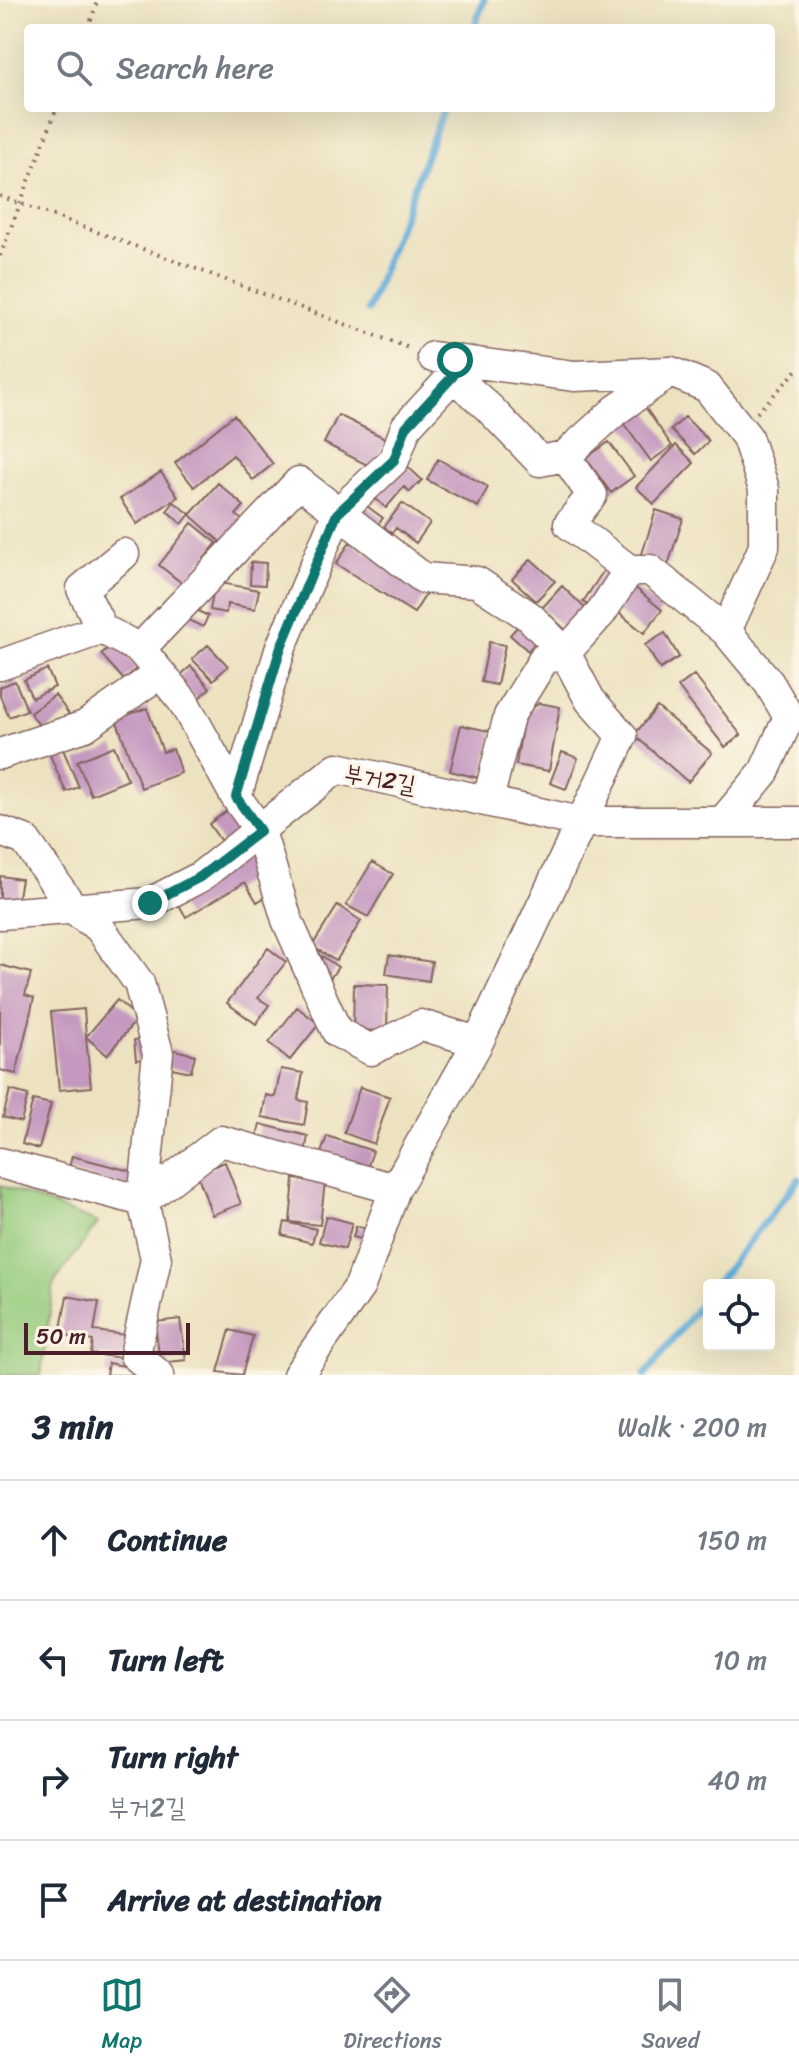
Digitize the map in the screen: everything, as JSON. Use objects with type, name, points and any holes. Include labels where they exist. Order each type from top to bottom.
[{"type":"street","points":[[447,365],[540,461],[565,456],[616,410],[671,372]]},
{"type":"street","points":[[447,365],[574,376],[671,372],[707,387],[747,437],[764,489],[764,547],[726,631]]},
{"type":"street","points":[[236,797],[281,647],[337,514],[394,460],[406,427],[447,365]]},
{"type":"street","points":[[565,456],[592,495],[569,524],[629,570],[650,570],[726,631],[769,683],[789,717],[764,772],[724,820]]},
{"type":"street","points":[[140,649],[299,482],[423,578],[477,582],[530,617],[565,653],[590,700],[622,736],[478,1042],[395,1189],[360,1286],[298,1375]]},
{"type":"street","points":[[124,554],[82,589],[102,629],[140,649],[183,701],[236,797],[260,831],[287,920],[337,1032],[371,1050],[421,1025],[478,1042]]},
{"type":"street","points":[[488,800],[509,716],[544,659],[565,653],[601,613],[629,570]]},
{"type":"street","points":[[0,665],[102,629]]},
{"type":"street","points":[[0,754],[85,726],[160,673]]},
{"type":"street","name":"부거2길","points":[[0,914],[75,911],[150,903],[200,877],[337,768],[580,822],[799,822]]},
{"type":"street","points":[[0,831],[25,840],[75,911],[99,927],[139,983],[158,1053],[143,1201],[156,1259],[135,1355],[159,1375]]},
{"type":"street","points":[[143,1201],[221,1141],[395,1189]]},
{"type":"street","points":[[0,1163],[143,1201]]},
{"type":"path","points":[[89,24],[98,0]]},
{"type":"path","points":[[0,256],[55,112]]},
{"type":"path","points":[[0,196],[447,365]]},
{"type":"path","points":[[741,429],[799,368]]},
{"type":"green space","points":[[0,1185],[98,1223],[54,1283],[41,1375],[0,1375]]},
{"type":"building","points":[[643,404],[672,446],[651,461],[621,420]]},
{"type":"building","points":[[234,415],[273,464],[253,480],[233,455],[194,487],[175,463]]},
{"type":"building","points":[[338,415],[387,439],[373,468],[324,443]]},
{"type":"building","points":[[685,417],[709,441],[695,454],[671,430]]},
{"type":"building","points":[[609,442],[634,476],[611,493],[586,458]]},
{"type":"building","points":[[676,445],[694,463],[654,504],[636,487]]},
{"type":"building","points":[[438,459],[488,487],[478,507],[427,480]]},
{"type":"building","points":[[405,464],[422,480],[410,492],[404,487],[386,508],[375,498]]},
{"type":"building","points":[[161,472],[178,497],[137,524],[120,499]]},
{"type":"building","points":[[218,483],[244,506],[236,515],[246,523],[226,547],[190,515]]},
{"type":"building","points":[[174,502],[190,514],[182,524],[167,511]]},
{"type":"building","points":[[402,503],[430,523],[416,543],[396,528],[392,533],[384,527]]},
{"type":"building","points":[[364,504],[383,518],[373,531],[354,518]]},
{"type":"building","points":[[656,510],[683,519],[668,565],[641,557]]},
{"type":"building","points":[[192,523],[217,543],[183,584],[159,565]]},
{"type":"building","points":[[350,542],[428,591],[414,613],[336,564]]},
{"type":"building","points":[[531,559],[555,581],[536,601],[512,579]]},
{"type":"building","points":[[251,562],[266,563],[265,585],[250,584]]},
{"type":"building","points":[[606,567],[619,575],[597,610],[583,602]]},
{"type":"building","points":[[215,582],[259,590],[255,609],[227,604],[226,613],[210,610]]},
{"type":"building","points":[[632,585],[662,610],[644,633],[613,608]]},
{"type":"building","points":[[562,586],[591,614],[571,635],[542,608]]},
{"type":"building","points":[[194,609],[208,616],[203,627],[188,620]]},
{"type":"building","points":[[518,626],[536,641],[528,651],[510,635]]},
{"type":"building","points":[[665,633],[679,657],[660,669],[645,645]]},
{"type":"building","points":[[115,642],[137,668],[124,680],[101,654]]},
{"type":"building","points":[[489,642],[505,645],[497,685],[481,682]]},
{"type":"building","points":[[208,645],[228,666],[213,680],[192,659]]},
{"type":"building","points":[[191,666],[210,688],[197,700],[177,678]]},
{"type":"building","points":[[47,669],[55,687],[32,698],[24,680]]},
{"type":"building","points":[[694,675],[741,735],[725,747],[678,687]]},
{"type":"building","points":[[15,681],[27,710],[9,717],[0,696],[0,687]]},
{"type":"building","points":[[55,695],[69,714],[44,732],[30,713]]},
{"type":"building","points":[[539,703],[560,707],[549,771],[516,765],[524,715]]},
{"type":"building","points":[[657,707],[712,753],[688,782],[634,735]]},
{"type":"building","points":[[147,708],[163,752],[173,749],[181,773],[141,788],[116,719]]},
{"type":"building","points":[[461,725],[493,732],[483,779],[450,771]]},
{"type":"building","points":[[114,746],[128,780],[91,795],[77,761]]},
{"type":"building","points":[[62,747],[79,787],[66,792],[49,753]]},
{"type":"building","points":[[562,752],[578,758],[566,789],[550,783]]},
{"type":"building","points":[[228,810],[244,833],[225,847],[209,824]]},
{"type":"building","points":[[253,854],[275,891],[257,902],[245,882],[186,917],[176,900]]},
{"type":"building","points":[[372,862],[393,874],[368,917],[346,905]]},
{"type":"building","points":[[0,876],[21,879],[17,902],[0,899]]},
{"type":"building","points":[[338,905],[361,921],[336,961],[312,946]]},
{"type":"building","points":[[268,948],[286,962],[258,998],[269,1005],[256,1024],[227,1003]]},
{"type":"building","points":[[389,955],[432,962],[429,981],[386,974]]},
{"type":"building","points":[[322,956],[338,967],[329,980],[313,969]]},
{"type":"building","points":[[0,965],[31,973],[25,995],[34,998],[16,1074],[0,1070]]},
{"type":"building","points":[[354,984],[388,985],[387,1031],[353,1030]]},
{"type":"building","points":[[117,1000],[138,1018],[107,1055],[86,1037]]},
{"type":"building","points":[[297,1007],[319,1024],[290,1060],[269,1043]]},
{"type":"building","points":[[84,1009],[91,1087],[59,1090],[51,1012]]},
{"type":"building","points":[[149,1038],[151,1058],[136,1060],[134,1040]]},
{"type":"building","points":[[171,1049],[195,1055],[191,1072],[167,1067]]},
{"type":"building","points":[[281,1069],[303,1073],[298,1100],[308,1102],[304,1125],[262,1117],[266,1095],[275,1097]]},
{"type":"building","points":[[360,1087],[390,1097],[374,1144],[344,1133]]},
{"type":"building","points":[[10,1090],[28,1095],[21,1122],[3,1117]]},
{"type":"building","points":[[33,1100],[51,1104],[39,1149],[22,1144]]},
{"type":"building","points":[[260,1124],[308,1136],[305,1152],[256,1140]]},
{"type":"building","points":[[327,1136],[373,1151],[365,1174],[319,1159]]},
{"type":"building","points":[[72,1156],[138,1173],[134,1189],[68,1172]]},
{"type":"building","points":[[225,1162],[241,1204],[212,1215],[197,1173]]},
{"type":"building","points":[[294,1179],[325,1182],[320,1225],[290,1222]]},
{"type":"building","points":[[326,1216],[352,1223],[345,1249],[319,1242]]},
{"type":"building","points":[[285,1222],[316,1229],[312,1243],[282,1235]]},
{"type":"building","points":[[356,1226],[367,1229],[364,1240],[353,1237]]},
{"type":"building","points":[[67,1296],[99,1302],[94,1331],[126,1335],[123,1358],[91,1354],[93,1341],[60,1334]]},
{"type":"building","points":[[180,1319],[186,1360],[160,1363],[155,1322]]},
{"type":"building","points":[[230,1330],[253,1336],[242,1375],[218,1372]]},
{"type":"building","points":[[108,1363],[135,1368],[134,1375],[106,1375]]},
{"type":"waterway","points":[[475,24],[484,0]]},
{"type":"waterway","points":[[368,310],[442,112]]},
{"type":"waterway","points":[[720,1279],[799,1179]]},
{"type":"waterway","points":[[645,1375],[703,1301]]},
{"type":"route","points":[[150,903],[200,877],[260,831],[236,797],[281,647],[337,514],[394,460],[406,427],[453,376],[455,360]]}]
